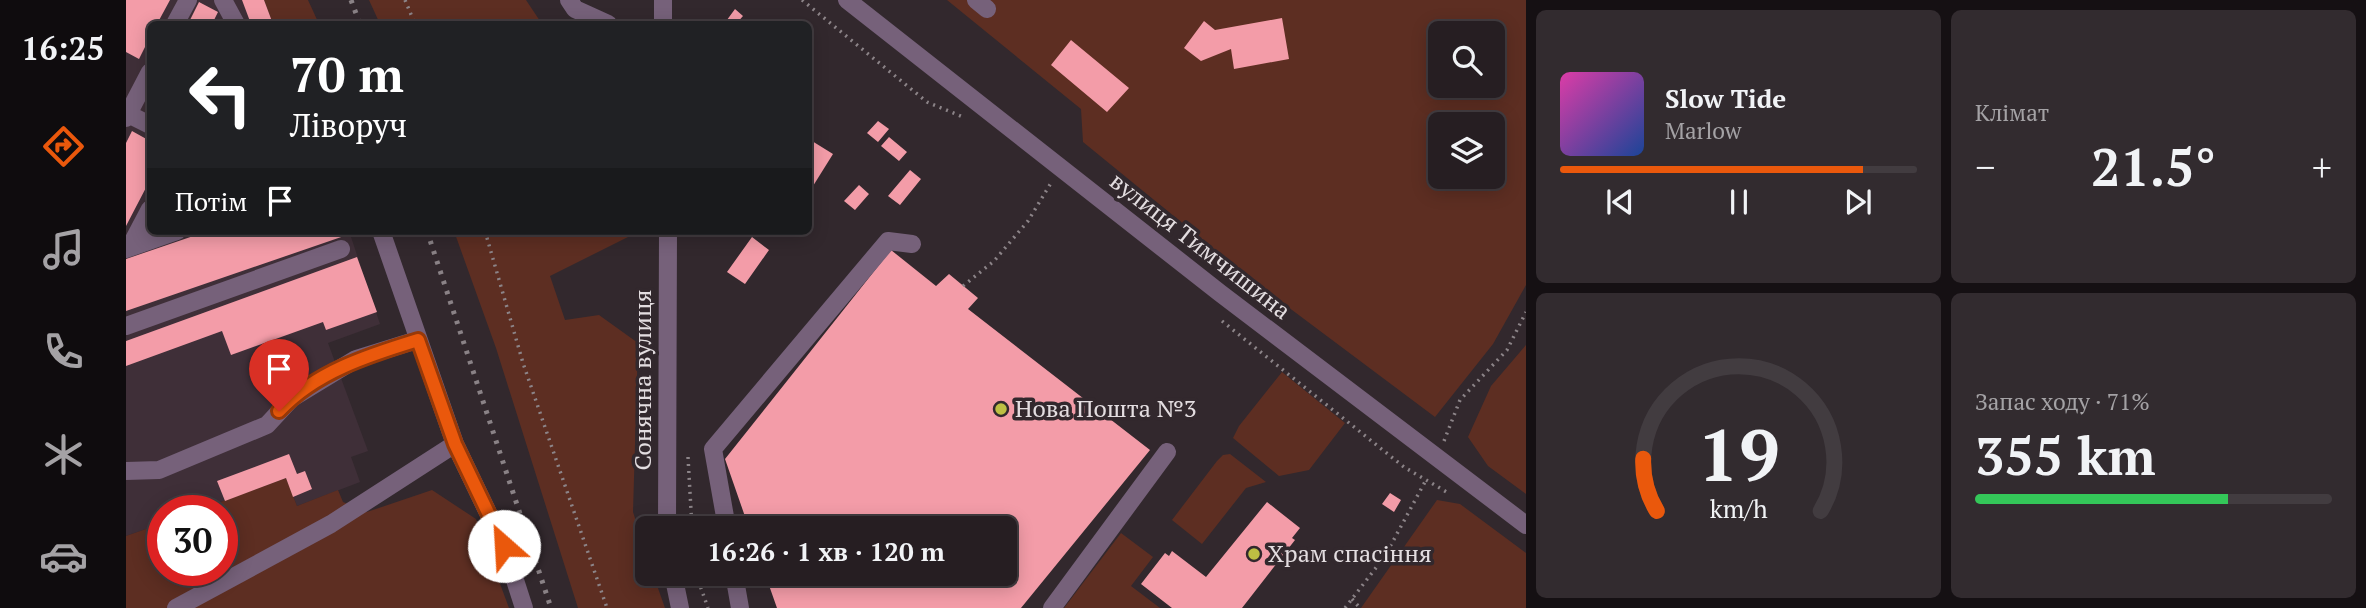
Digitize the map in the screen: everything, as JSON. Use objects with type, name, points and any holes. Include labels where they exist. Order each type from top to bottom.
[{"type":"street","points":[[177,21],[188,0]]},
{"type":"street","points":[[223,0],[234,21]]},
{"type":"street","points":[[569,0],[575,9],[601,21]]},
{"type":"street","points":[[663,0],[663,21]]},
{"type":"street","name":"вулиця Тимчишина","points":[[847,0],[1199,276],[1526,526]]},
{"type":"street","points":[[147,78],[127,115],[147,124]]},
{"type":"street","points":[[128,248],[147,214]]},
{"type":"street","points":[[128,248],[165,235]]},
{"type":"street","points":[[382,235],[455,444],[504,546],[524,608]]},
{"type":"street","name":"Сонячна вулиця","points":[[667,516],[668,235]]},
{"type":"street","points":[[725,516],[713,449],[888,241],[912,244]]},
{"type":"street","points":[[126,326],[341,249]]},
{"type":"street","points":[[126,471],[159,470],[267,425],[292,398],[356,359],[418,340]]},
{"type":"street","points":[[176,608],[331,524],[455,444]]},
{"type":"street","points":[[1052,608],[1167,452]]},
{"type":"street","points":[[675,586],[680,608]]},
{"type":"street","points":[[736,586],[740,608]]},
{"type":"path","points":[[405,0],[414,21]]},
{"type":"path","points":[[802,0],[927,102],[966,118]]},
{"type":"path","points":[[1046,180],[1061,192]]},
{"type":"path","points":[[963,286],[993,261],[1028,221],[1051,183]]},
{"type":"path","points":[[486,235],[523,363],[607,608]]},
{"type":"path","points":[[1345,608],[1385,556],[1437,458],[1460,400],[1507,350],[1526,312]]},
{"type":"path","points":[[1217,318],[1404,467],[1457,498]]},
{"type":"path","points":[[700,586],[708,608]]},
{"type":"path","points":[[1352,599],[1360,608]]},
{"type":"shaded area","points":[[126,0],[264,0],[272,21],[147,21],[147,235],[350,235],[380,324],[328,343],[368,451],[351,457],[360,482],[297,506],[286,478],[238,496],[147,495],[147,529],[126,536]]},
{"type":"shaded area","points":[[264,0],[308,0],[318,21],[272,21]]},
{"type":"shaded area","points":[[369,0],[526,0],[540,21],[379,21]]},
{"type":"shaded area","points":[[947,0],[1526,0],[1526,285],[1493,344],[1435,417],[1256,283],[1083,142],[1081,109]]},
{"type":"shaded area","points":[[455,235],[632,235],[550,276],[565,320],[599,315],[638,343],[633,512],[635,586],[657,586],[665,608],[578,608],[496,348]]},
{"type":"shaded area","points":[[1526,345],[1526,494],[1488,466],[1468,437],[1491,386]]},
{"type":"shaded area","points":[[1282,372],[1345,423],[1309,470],[1279,476],[1233,438],[1239,426]]},
{"type":"shaded area","points":[[1230,454],[1266,482],[1246,488],[1202,544],[1172,520],[1217,461],[1223,455]]},
{"type":"shaded area","points":[[286,478],[297,506],[338,490],[343,502],[367,512],[432,490],[476,519],[509,608],[126,608],[126,536],[147,529],[147,586],[238,586],[238,496]]},
{"type":"shaded area","points":[[1437,500],[1460,504],[1526,553],[1526,608],[1361,608]]},
{"type":"shaded area","points":[[1121,533],[1153,557],[1131,586],[1160,608],[1064,608]]},
{"type":"building","points":[[126,0],[170,0],[159,21],[147,21],[147,43],[139,59],[126,52]]},
{"type":"building","points":[[242,0],[264,0],[272,21],[250,21]]},
{"type":"building","points":[[199,2],[218,12],[214,21],[190,21]]},
{"type":"building","points":[[735,9],[743,16],[739,21],[726,21]]},
{"type":"building","points":[[1282,18],[1289,59],[1234,69],[1231,49],[1201,61],[1184,48],[1204,21],[1215,30]]},
{"type":"building","points":[[1071,40],[1129,88],[1107,112],[1051,65]]},
{"type":"building","points":[[878,121],[889,129],[878,142],[867,133]]},
{"type":"building","points":[[132,131],[147,139],[147,186],[126,226],[126,143]]},
{"type":"building","points":[[889,137],[907,152],[899,161],[881,146]]},
{"type":"building","points":[[812,141],[833,154],[812,188]]},
{"type":"building","points":[[910,170],[921,179],[900,205],[888,196]]},
{"type":"building","points":[[859,185],[869,194],[855,210],[844,201]]},
{"type":"building","points":[[196,235],[347,235],[126,311],[126,259]]},
{"type":"building","points":[[752,237],[769,250],[745,284],[727,272]]},
{"type":"building","points":[[891,250],[936,286],[949,274],[978,298],[968,309],[1150,450],[1021,608],[777,608],[769,586],[1017,586],[1017,516],[745,516],[725,459]]},
{"type":"building","points":[[357,257],[377,312],[326,330],[323,322],[231,355],[222,331],[126,366],[126,341]]},
{"type":"building","points":[[289,454],[297,474],[305,471],[312,489],[293,497],[286,478],[238,496],[223,495],[217,481]]},
{"type":"building","points":[[1390,493],[1401,500],[1394,512],[1382,504]]},
{"type":"building","name":"Храм спасіння","points":[[1267,502],[1300,528],[1292,538],[1295,540],[1242,608],[1172,608],[1141,584],[1165,553],[1169,556],[1172,551],[1206,577]]},
{"type":"railway","points":[[351,0],[359,21]]},
{"type":"railway","points":[[428,235],[551,608]]},
{"type":"place","name":"Нова Пошта №3","points":[[1001,409]]},
{"type":"place","name":"Храм спасіння","points":[[1254,554]]},
{"type":"route","points":[[279,411],[292,398],[356,359],[418,340],[455,444],[504,546]]}]
